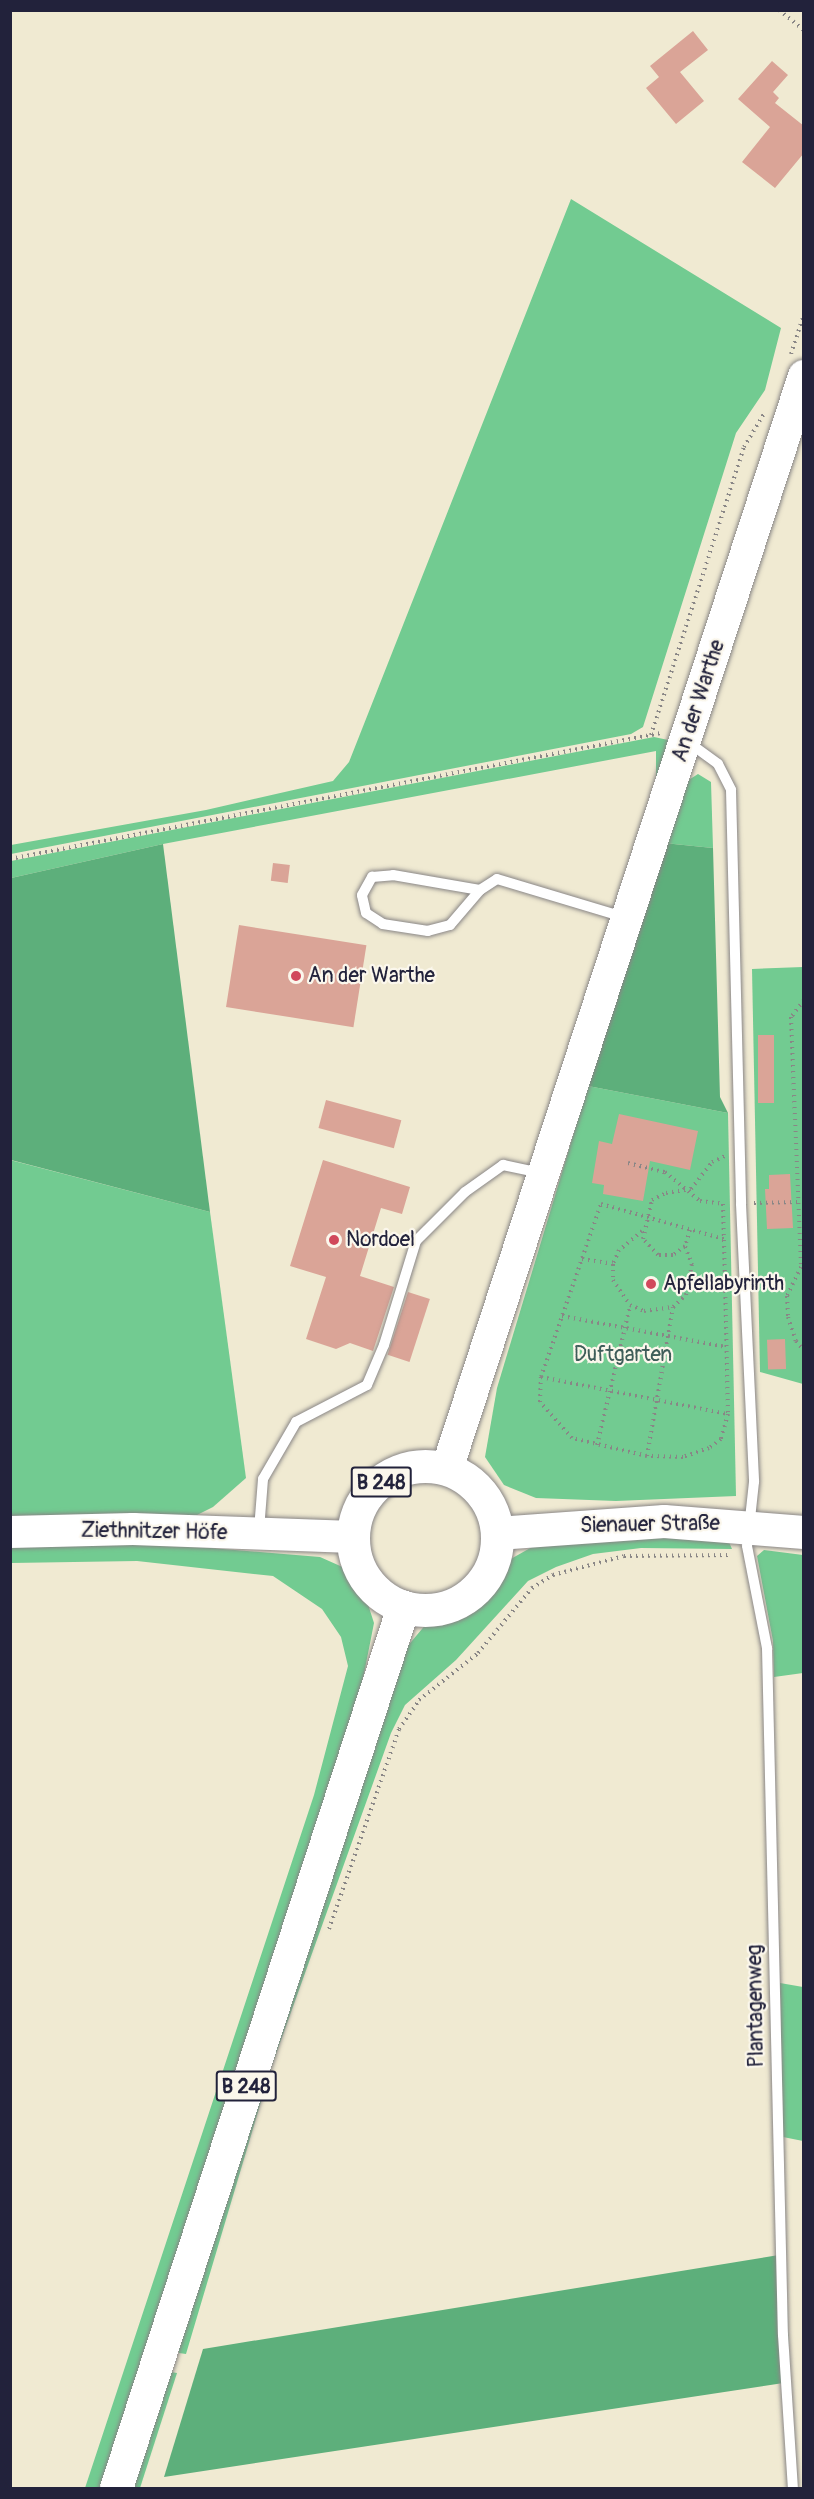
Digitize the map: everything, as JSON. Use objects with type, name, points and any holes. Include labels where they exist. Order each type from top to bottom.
[{"type":"main road","name":"An der Warthe","points":[[447,1469],[804,376]]},
{"type":"main road","name":"B 248","points":[[424,1466],[447,1469],[466,1478],[481,1492],[492,1511],[496,1533],[489,1571],[462,1600],[423,1610],[403,1607],[383,1597],[367,1581],[357,1561],[353,1538],[356,1516],[366,1496],[382,1480],[402,1470],[424,1466]]},
{"type":"main road","name":"Sienauer Straße","points":[[496,1533],[614,1522],[748,1540],[804,1532]]},
{"type":"main road","name":"Ziethnitzer Höfe","points":[[10,1532],[133,1529],[353,1538]]},
{"type":"main road","name":"B 248","points":[[116,2488],[403,1607]]},
{"type":"lane","points":[[686,740],[718,764],[731,790],[741,1204],[754,1482],[748,1540]]},
{"type":"lane","points":[[480,890],[393,875],[372,877],[362,894],[366,913],[383,924],[429,931],[450,925],[480,890],[497,879],[628,919]]},
{"type":"lane","points":[[259,1534],[263,1479],[296,1422],[367,1385],[384,1345],[416,1241],[465,1192],[503,1165],[543,1174]]},
{"type":"lane","name":"Plantagenweg","points":[[748,1540],[767,1648],[783,2335],[793,2488]]},
{"type":"path","points":[[779,10],[804,30]]},
{"type":"path","points":[[651,735],[744,447],[761,418]]},
{"type":"path","points":[[10,859],[663,732],[686,740]]},
{"type":"path","points":[[804,1000],[791,1017],[799,1193],[802,1202],[800,1208],[801,1268],[787,1296],[788,1317],[796,1341],[804,1351]]},
{"type":"path","points":[[690,1230],[684,1246],[673,1255],[658,1255],[646,1246],[643,1231],[656,1198],[692,1189],[719,1157],[740,1154]]},
{"type":"path","points":[[628,1163],[665,1173],[685,1191],[703,1202],[741,1204],[802,1202]]},
{"type":"path","points":[[799,1193],[804,1188]]},
{"type":"path","points":[[723,1204],[724,1239],[725,1279],[726,1347],[728,1414],[721,1439],[709,1448],[683,1457],[647,1456],[572,1438],[540,1402],[541,1377],[601,1204],[724,1239]]},
{"type":"path","points":[[800,1208],[804,1214]]},
{"type":"path","points":[[643,1231],[619,1250],[613,1264],[616,1287],[630,1305],[645,1311],[673,1307],[686,1295],[692,1280],[692,1265],[684,1246]]},
{"type":"path","points":[[582,1259],[613,1264]]},
{"type":"path","points":[[692,1280],[725,1279]]},
{"type":"path","points":[[597,1445],[630,1305]]},
{"type":"path","points":[[647,1456],[673,1307]]},
{"type":"path","points":[[562,1316],[726,1347]]},
{"type":"path","points":[[541,1377],[728,1414]]},
{"type":"path","points":[[324,1941],[399,1729],[419,1700],[478,1653],[532,1588],[554,1575],[624,1556],[748,1540]]},
{"type":"green space","points":[[571,199],[781,328],[765,390],[736,433],[643,727],[631,734],[11,854],[11,845],[206,810],[333,781],[349,762]]},
{"type":"green space","points":[[654,737],[673,741],[656,794],[656,751],[163,844],[11,878],[11,861]]},
{"type":"green space","points":[[698,774],[711,782],[713,848],[664,843],[687,781]]},
{"type":"green space","points":[[664,843],[713,848],[720,1097],[728,1113],[588,1086]]},
{"type":"green space","points":[[163,844],[210,1212],[11,1160],[11,878]]},
{"type":"green space","points":[[803,967],[803,1384],[760,1372],[752,969]]},
{"type":"green space","name":"Duftgarten","points":[[588,1086],[728,1113],[736,1496],[616,1501],[536,1498],[504,1485],[485,1457],[497,1388]]},
{"type":"green space","points":[[10,1160],[210,1212],[246,1478],[213,1507],[197,1515],[169,1519],[11,1521]]},
{"type":"green space","points":[[617,1534],[729,1542],[732,1549],[641,1548],[593,1554],[556,1567],[528,1581],[456,1660],[405,1705],[391,1733],[271,2068],[186,2354],[179,2353],[177,2344],[406,1648],[427,1623],[443,1622],[479,1601],[509,1560],[532,1547]]},
{"type":"green space","points":[[11,1542],[138,1542],[320,1557],[347,1569],[365,1595],[374,1623],[363,1679],[105,2488],[85,2488],[314,1795],[348,1666],[341,1637],[322,1609],[273,1576],[137,1561],[11,1563]]},
{"type":"green space","points":[[764,1550],[803,1555],[803,1673],[774,1677],[773,1641],[757,1556]]},
{"type":"green space","points":[[780,1983],[803,1987],[803,2141],[783,2137]]},
{"type":"green space","points":[[785,2254],[790,2382],[164,2477],[203,2349]]},
{"type":"green space","points":[[177,2373],[140,2488],[126,2488],[162,2375]]},
{"type":"building","points":[[693,31],[708,50],[680,72],[704,101],[676,124],[646,88],[659,77],[650,66]]},
{"type":"building","points":[[772,61],[788,75],[773,92],[779,98],[775,103],[804,126],[804,153],[775,188],[742,162],[770,127],[738,99]]},
{"type":"building","points":[[273,863],[290,865],[288,883],[271,881]]},
{"type":"building","name":"An der Warthe","points":[[239,925],[366,945],[353,1027],[226,1007]]},
{"type":"building","points":[[758,1035],[774,1035],[774,1103],[758,1103]]},
{"type":"building","points":[[326,1100],[401,1120],[394,1148],[318,1128]]},
{"type":"building","points":[[619,1114],[698,1131],[690,1170],[650,1161],[643,1201],[603,1194],[604,1185],[592,1183],[599,1141],[612,1144]]},
{"type":"building","name":"Nordoel","points":[[323,1160],[410,1187],[402,1214],[381,1208],[360,1276],[394,1287],[373,1351],[350,1343],[336,1349],[306,1339],[326,1277],[290,1266]]},
{"type":"building","points":[[790,1174],[793,1228],[767,1229],[765,1189],[769,1189],[769,1175]]},
{"type":"building","points":[[408,1292],[430,1299],[409,1362],[388,1355]]},
{"type":"building","points":[[785,1339],[786,1369],[768,1370],[767,1340]]},
{"type":"place","name":"An der Warthe","points":[[296,976]]},
{"type":"place","name":"Nordoel","points":[[334,1240]]},
{"type":"place","name":"Apfellabyrinth","points":[[651,1284]]}]
